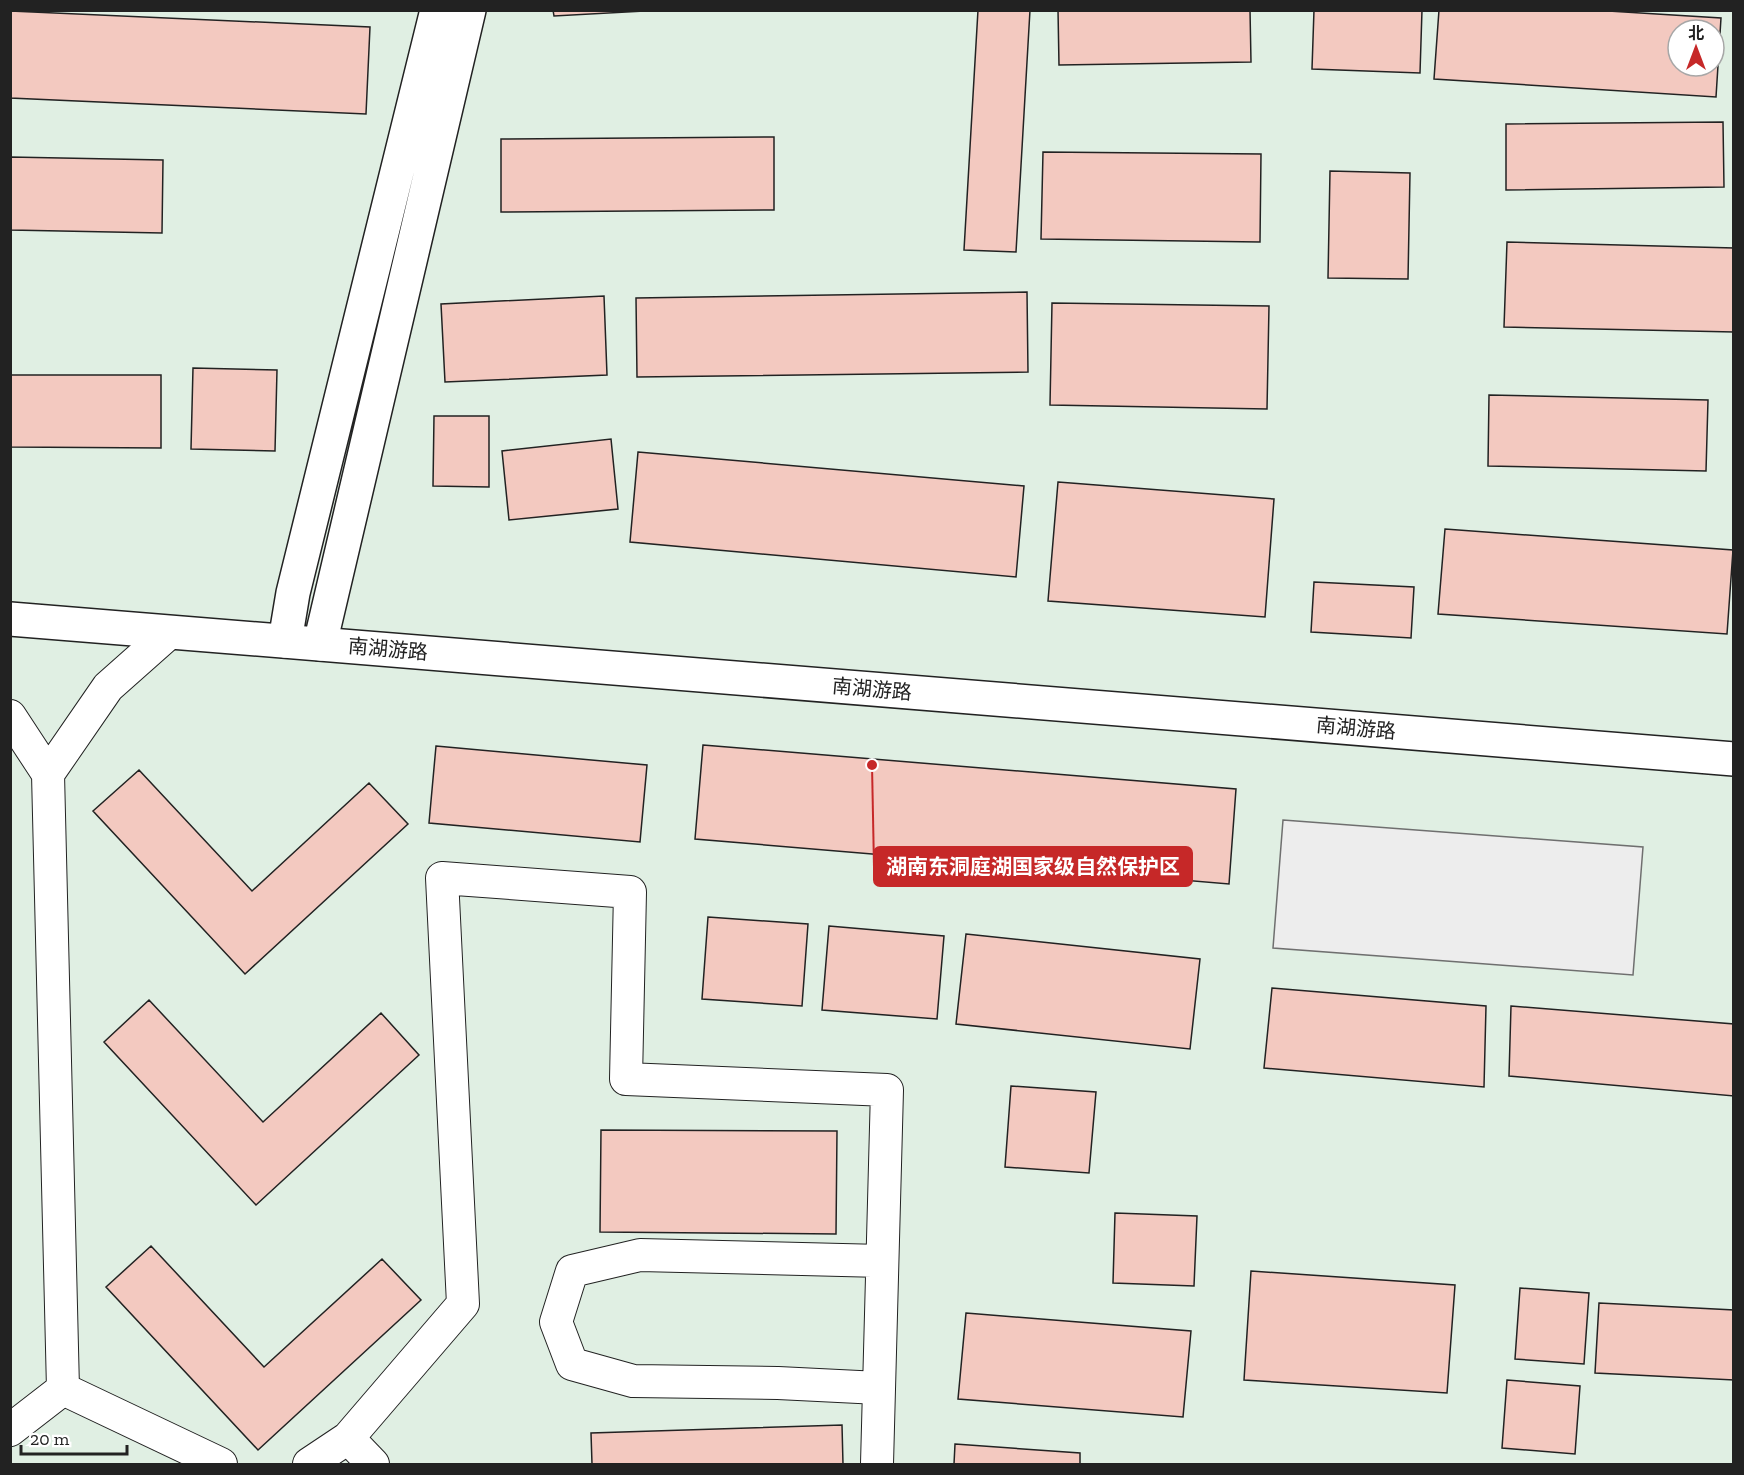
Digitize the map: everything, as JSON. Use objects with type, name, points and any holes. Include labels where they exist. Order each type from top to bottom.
[{"type":"street","points":[[285,641],[293,593],[436,10]]},
{"type":"street","points":[[320,644],[469,10]]},
{"type":"street","name":"南湖游路","points":[[10,619],[1734,759]]},
{"type":"street","points":[[48,774],[108,687],[170,632]]},
{"type":"street","points":[[10,716],[48,774],[63,1389]]},
{"type":"street","points":[[309,1464],[348,1438],[463,1304],[442,878],[630,892],[626,1078],[887,1090],[877,1464]]},
{"type":"street","points":[[879,1388],[778,1383],[633,1381],[572,1364],[556,1322],[572,1271],[640,1255],[882,1261]]},
{"type":"street","points":[[10,1430],[63,1389]]},
{"type":"street","points":[[63,1389],[222,1464]]},
{"type":"street","points":[[348,1438],[373,1464]]},
{"type":"green space","points":[[10,11],[1733,11],[1733,1464],[11,1464]]},
{"type":"shaded area","points":[[1283,820],[1643,847],[1633,975],[1273,948]]},
{"type":"building","points":[[553,10],[663,10],[554,16]]},
{"type":"building","points":[[978,10],[1030,10],[1016,252],[964,250]]},
{"type":"building","points":[[1058,10],[1250,10],[1251,62],[1059,65]]},
{"type":"building","points":[[1314,10],[1422,10],[1420,73],[1312,69]]},
{"type":"building","points":[[1439,10],[1592,10],[1721,18],[1666,18],[1666,78],[1717,78],[1716,97],[1434,79]]},
{"type":"building","points":[[10,11],[370,27],[366,114],[10,98]]},
{"type":"building","points":[[1723,122],[1724,187],[1506,190],[1506,124]]},
{"type":"building","points":[[774,137],[774,210],[501,212],[501,139]]},
{"type":"building","points":[[1043,152],[1261,154],[1260,242],[1041,239]]},
{"type":"building","points":[[10,157],[163,160],[162,233],[10,230]]},
{"type":"building","points":[[1330,171],[1410,173],[1408,279],[1328,278]]},
{"type":"building","points":[[1507,242],[1734,248],[1734,332],[1504,327]]},
{"type":"building","points":[[1027,292],[1028,372],[637,377],[636,298]]},
{"type":"building","points":[[604,296],[607,375],[445,382],[441,304]]},
{"type":"building","points":[[1052,303],[1269,306],[1267,409],[1050,405]]},
{"type":"building","points":[[193,368],[277,370],[275,451],[191,449]]},
{"type":"building","points":[[10,375],[161,375],[161,448],[10,447]]},
{"type":"building","points":[[1489,395],[1708,400],[1706,471],[1488,466]]},
{"type":"building","points":[[434,416],[489,416],[489,487],[433,486]]},
{"type":"building","points":[[611,439],[618,509],[509,520],[502,451]]},
{"type":"building","points":[[638,452],[1024,486],[1016,577],[630,542]]},
{"type":"building","points":[[1058,482],[1274,499],[1265,617],[1048,601]]},
{"type":"building","points":[[1445,529],[1733,550],[1727,634],[1438,614]]},
{"type":"building","points":[[1314,582],[1414,587],[1411,638],[1311,632]]},
{"type":"building","points":[[703,745],[1236,789],[1229,884],[695,839]]},
{"type":"building","points":[[436,746],[647,765],[640,842],[429,823]]},
{"type":"building","points":[[139,770],[252,891],[369,783],[408,824],[245,974],[93,811]]},
{"type":"building","points":[[708,917],[808,924],[802,1006],[702,999]]},
{"type":"building","points":[[829,926],[944,936],[937,1019],[822,1010]]},
{"type":"building","points":[[966,934],[1200,959],[1190,1049],[956,1024]]},
{"type":"building","points":[[1272,988],[1486,1006],[1484,1087],[1264,1068]]},
{"type":"building","points":[[149,1000],[263,1122],[381,1013],[419,1055],[256,1205],[104,1042]]},
{"type":"building","points":[[1511,1006],[1734,1024],[1734,1096],[1509,1076]]},
{"type":"building","points":[[1011,1086],[1096,1092],[1089,1173],[1005,1167]]},
{"type":"building","points":[[601,1130],[837,1131],[836,1234],[600,1232]]},
{"type":"building","points":[[1115,1213],[1197,1216],[1194,1286],[1113,1283]]},
{"type":"building","points":[[151,1246],[264,1367],[382,1259],[421,1300],[258,1450],[106,1287]]},
{"type":"building","points":[[1251,1271],[1455,1285],[1447,1393],[1244,1380]]},
{"type":"building","points":[[1520,1288],[1589,1293],[1584,1364],[1515,1359]]},
{"type":"building","points":[[1599,1303],[1734,1310],[1734,1380],[1595,1373]]},
{"type":"building","points":[[966,1313],[1191,1331],[1183,1417],[958,1399]]},
{"type":"building","points":[[1507,1380],[1580,1386],[1575,1454],[1502,1448]]},
{"type":"building","points":[[842,1425],[843,1464],[592,1464],[591,1433]]},
{"type":"building","points":[[955,1444],[1080,1453],[1080,1464],[954,1464]]},
{"type":"place","name":"湖南东洞庭湖国家级自然保护区","points":[[872,765]]}]
